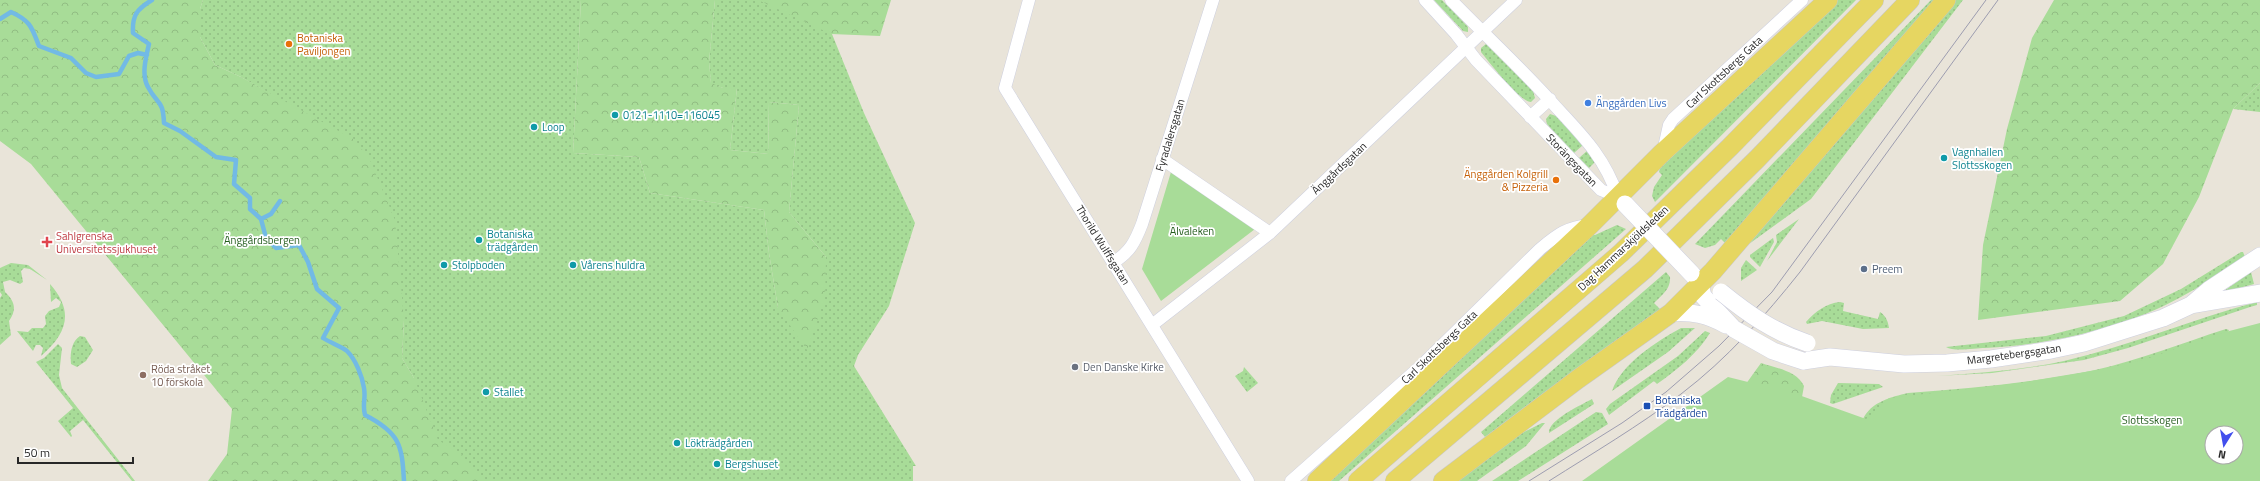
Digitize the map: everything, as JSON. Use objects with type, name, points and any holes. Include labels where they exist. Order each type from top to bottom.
[{"type":"main road","points":[[1317,481],[1590,224],[1621,200],[1662,153],[1828,0]]},
{"type":"main road","name":"Dag Hammarskjöldsleden","points":[[1358,481],[1621,253],[1735,141],[1874,0]]},
{"type":"main road","points":[[1395,481],[1645,269],[1757,159],[1910,0]]},
{"type":"main road","points":[[1443,481],[1578,379],[1671,313],[1695,278],[1718,266],[1946,0]]},
{"type":"main road","name":"Margretebergsgatan","points":[[1621,200],[1695,278],[1712,285],[1714,305],[1734,329],[1773,351],[1803,361],[1830,357],[1904,364],[1991,359],[2051,350],[2091,341],[2164,318],[2191,305],[2210,289],[2260,256]]},
{"type":"main road","name":"Margretebergsgatan","points":[[2191,305],[2260,293]]},
{"type":"main road","points":[[1671,313],[1694,312],[1714,305]]},
{"type":"main road","name":"Margretebergsgatan","points":[[1714,305],[1744,311],[1774,330],[1807,343],[1830,357]]},
{"type":"street","name":"Thorild Wulffsgatan","points":[[1029,0],[1005,82],[1005,88],[1114,262],[1248,481]]},
{"type":"street","name":"Fyradalersgatan","points":[[1114,262],[1125,255],[1134,245],[1213,0]]},
{"type":"street","name":"Storängsgatan","points":[[1424,0],[1530,117],[1601,190],[1621,200]]},
{"type":"street","name":"Storängsgatan","points":[[1451,0],[1550,100],[1595,149],[1621,200]]},
{"type":"street","name":"Änggårdsgatan","points":[[1152,325],[1270,233],[1516,0]]},
{"type":"street","name":"Carl Skottsbergs Gata","points":[[1662,153],[1669,125],[1673,119],[1802,0]]},
{"type":"street","points":[[1530,117],[1550,100]]},
{"type":"street","points":[[1162,159],[1270,233]]},
{"type":"street","name":"Carl Skottsbergs Gata","points":[[1291,481],[1423,364],[1540,249],[1559,233],[1574,226],[1590,224]]},
{"type":"green space","name":"Änggårdsbergen","points":[[0,0],[203,0],[200,9],[200,37],[215,65],[241,77],[355,140],[370,160],[395,220],[404,320],[402,358],[414,378],[438,440],[460,453],[484,481],[208,481],[227,454],[232,409],[31,164],[0,141]]},
{"type":"green space","name":"Botaniska trädgården","points":[[203,0],[581,0],[573,153],[639,157],[650,193],[764,210],[778,308],[826,257],[789,212],[799,105],[769,102],[768,154],[730,150],[737,88],[723,88],[711,84],[709,62],[715,0],[837,0],[832,34],[864,113],[915,223],[889,306],[858,355],[854,366],[916,466],[913,466],[913,481],[384,481],[414,378],[402,358],[404,320],[303,113],[241,77],[215,65],[200,37],[200,9]]},
{"type":"green space","points":[[581,0],[715,0],[709,62],[711,83],[723,88],[737,88],[730,150],[768,154],[769,102],[799,105],[789,212],[826,257],[825,297],[807,350],[778,308],[764,210],[650,193],[639,157],[573,153]]},
{"type":"green space","points":[[758,0],[891,0],[880,36],[831,34]]},
{"type":"green space","points":[[1434,0],[1442,0],[1468,27],[1468,32],[1463,31]]},
{"type":"green space","points":[[1838,0],[1856,0],[1655,202],[1652,196],[1654,187],[1662,175],[1659,172],[1660,168]]},
{"type":"green space","points":[[1931,0],[1936,0],[1725,243],[1721,239],[1715,245],[1705,248],[1695,244]]},
{"type":"green space","points":[[1953,0],[1963,0],[1811,199],[1749,244]]},
{"type":"green space","points":[[2054,0],[2260,0],[2260,83],[2233,109],[2199,197],[2163,264],[2120,301],[1978,320],[1983,245],[2007,129],[2032,38]]},
{"type":"green space","points":[[1486,44],[1533,91],[1535,98],[1531,102],[1520,96],[1512,89],[1481,52],[1481,48]]},
{"type":"green space","points":[[2260,83],[2260,112],[2233,109]]},
{"type":"green space","points":[[1550,114],[1556,116],[1583,145],[1574,153],[1547,124],[1546,119]]},
{"type":"green space","points":[[1588,150],[1595,162],[1589,168],[1579,158]]},
{"type":"green space","name":"Älvaleken","points":[[1171,172],[1255,229],[1161,301],[1142,269]]},
{"type":"green space","points":[[1799,219],[1767,261],[1777,242],[1776,235]]},
{"type":"green space","points":[[1617,225],[1626,229],[1339,481],[1330,481],[1591,235],[1595,235]]},
{"type":"green space","points":[[1773,238],[1774,242],[1760,267],[1750,257],[1750,255]]},
{"type":"green space","points":[[2243,252],[2245,257],[2213,278],[2181,297],[2136,318],[2086,333],[2034,343],[1965,349],[1946,347],[2046,336],[2124,316],[2181,289]]},
{"type":"green space","points":[[1746,260],[1757,270],[1741,281],[1741,268]]},
{"type":"green space","points":[[11,263],[28,265],[47,280],[30,269],[24,268],[21,271],[23,282],[20,284],[10,280],[3,282],[5,292],[13,302],[14,309],[12,317],[9,321],[11,335],[0,345],[0,298],[2,295],[0,292],[0,268]]},
{"type":"green space","points":[[1666,272],[1670,277],[1669,285],[1665,292],[1654,303],[1661,310],[1538,397],[1485,437],[1481,432]]},
{"type":"green space","points":[[2251,272],[2254,284],[2221,293]]},
{"type":"green space","points":[[50,284],[63,303],[65,322],[57,339],[41,356],[43,348],[40,345],[36,345],[33,351],[17,331],[28,332],[32,328],[43,328],[46,324],[45,316],[49,311],[59,307],[61,302],[56,298],[51,302]]},
{"type":"green space","points":[[1840,302],[1844,303],[1843,311],[1878,319],[1880,312],[1884,315],[1889,328],[1863,329],[1822,321],[1807,324],[1806,322],[1821,309],[1830,304]]},
{"type":"green space","points":[[2257,302],[2257,305],[2128,348],[2084,360],[1992,373],[1937,376],[2017,369],[2064,361],[2113,348],[2209,316]]},
{"type":"green space","name":"Slottsskogen","points":[[2260,323],[2260,481],[1582,481],[1728,377],[1796,394],[1866,419],[1889,398],[2019,383],[2103,369],[2146,359],[2214,335]]},
{"type":"green space","points":[[1681,328],[1695,328],[1668,352],[1612,391],[1623,371],[1632,362],[1661,340]]},
{"type":"green space","points":[[2226,329],[2229,330],[2228,332],[2150,362],[1876,421],[1863,419],[1876,404],[1908,393],[2025,382],[2072,375],[2112,366]]},
{"type":"green space","points":[[1705,331],[1710,333],[1699,348],[1686,361],[1657,384],[1654,381],[1609,415],[1606,409],[1610,404],[1678,356]]},
{"type":"green space","points":[[80,336],[85,337],[93,350],[86,361],[77,367],[71,364],[71,352],[73,345]]},
{"type":"green space","points":[[58,344],[62,348],[59,375],[62,388],[135,481],[132,481],[83,420],[70,431],[71,437],[58,421],[73,408],[36,362],[44,358]]},
{"type":"green space","points":[[1761,363],[1791,373],[1801,381],[1804,386],[1802,397],[1743,388]]},
{"type":"green space","points":[[1244,367],[1258,383],[1247,392],[1235,376],[1243,371]]},
{"type":"green space","points":[[1838,383],[1879,384],[1883,387],[1833,404],[1830,403],[1831,395]]},
{"type":"green space","points":[[1592,399],[1594,404],[1549,433],[1550,428],[1559,418]]},
{"type":"green space","points":[[1596,412],[1602,413],[1608,424],[1518,481],[1492,481]]},
{"type":"green space","points":[[1542,423],[1545,423],[1526,446],[1477,481],[1456,481],[1520,434]]},
{"type":"waterway","points":[[152,0],[136,13],[133,22],[133,33],[149,44],[144,72],[148,87],[161,106],[164,123],[180,131],[216,157],[236,160],[234,184],[250,198],[250,209],[261,219],[266,238],[276,248],[299,245],[308,262],[317,289],[339,308],[323,338],[347,351],[356,363],[364,388],[365,415],[386,428],[397,441],[402,458],[404,481]]},
{"type":"waterway","points":[[0,19],[11,12],[18,15],[30,26],[39,46],[71,58],[86,73],[96,77],[119,74],[129,56],[138,53],[147,55]]},
{"type":"waterway","points":[[261,219],[271,214],[280,201]]},
{"type":"tram line","points":[[1529,481],[1622,423],[1666,392],[1719,346],[1772,292],[1986,0]]},
{"type":"tram line","points":[[1549,481],[1665,406],[1698,381],[1745,336],[1800,272],[1998,0]]},
{"type":"place","name":"Botaniska Paviljongen","points":[[289,44]]},
{"type":"place","name":"Änggården Livs","points":[[1588,103]]},
{"type":"place","name":"0121-1110=116045","points":[[615,115]]},
{"type":"place","name":"Loop","points":[[534,127]]},
{"type":"place","name":"Vagnhallen Slottsskogen","points":[[1944,158]]},
{"type":"place","name":"Änggården Kolgrill & Pizzeria","points":[[1556,180]]},
{"type":"place","name":"Botaniska trädgården","points":[[479,240]]},
{"type":"place","name":"Sahlgrenska Universitetssjukhuset","points":[[47,242]]},
{"type":"place","name":"Stolpboden","points":[[444,265]]},
{"type":"place","name":"Vårens huldra","points":[[573,265]]},
{"type":"place","name":"Preem","points":[[1864,269]]},
{"type":"place","name":"Den Danske Kirke","points":[[1075,367]]},
{"type":"place","name":"Röda stråket 10 förskola","points":[[143,375]]},
{"type":"place","name":"Stallet","points":[[486,392]]},
{"type":"place","name":"Botaniska Trädgården","points":[[1647,406]]},
{"type":"place","name":"Lökträdgården","points":[[677,443]]},
{"type":"place","name":"Bergshuset","points":[[717,464]]}]
